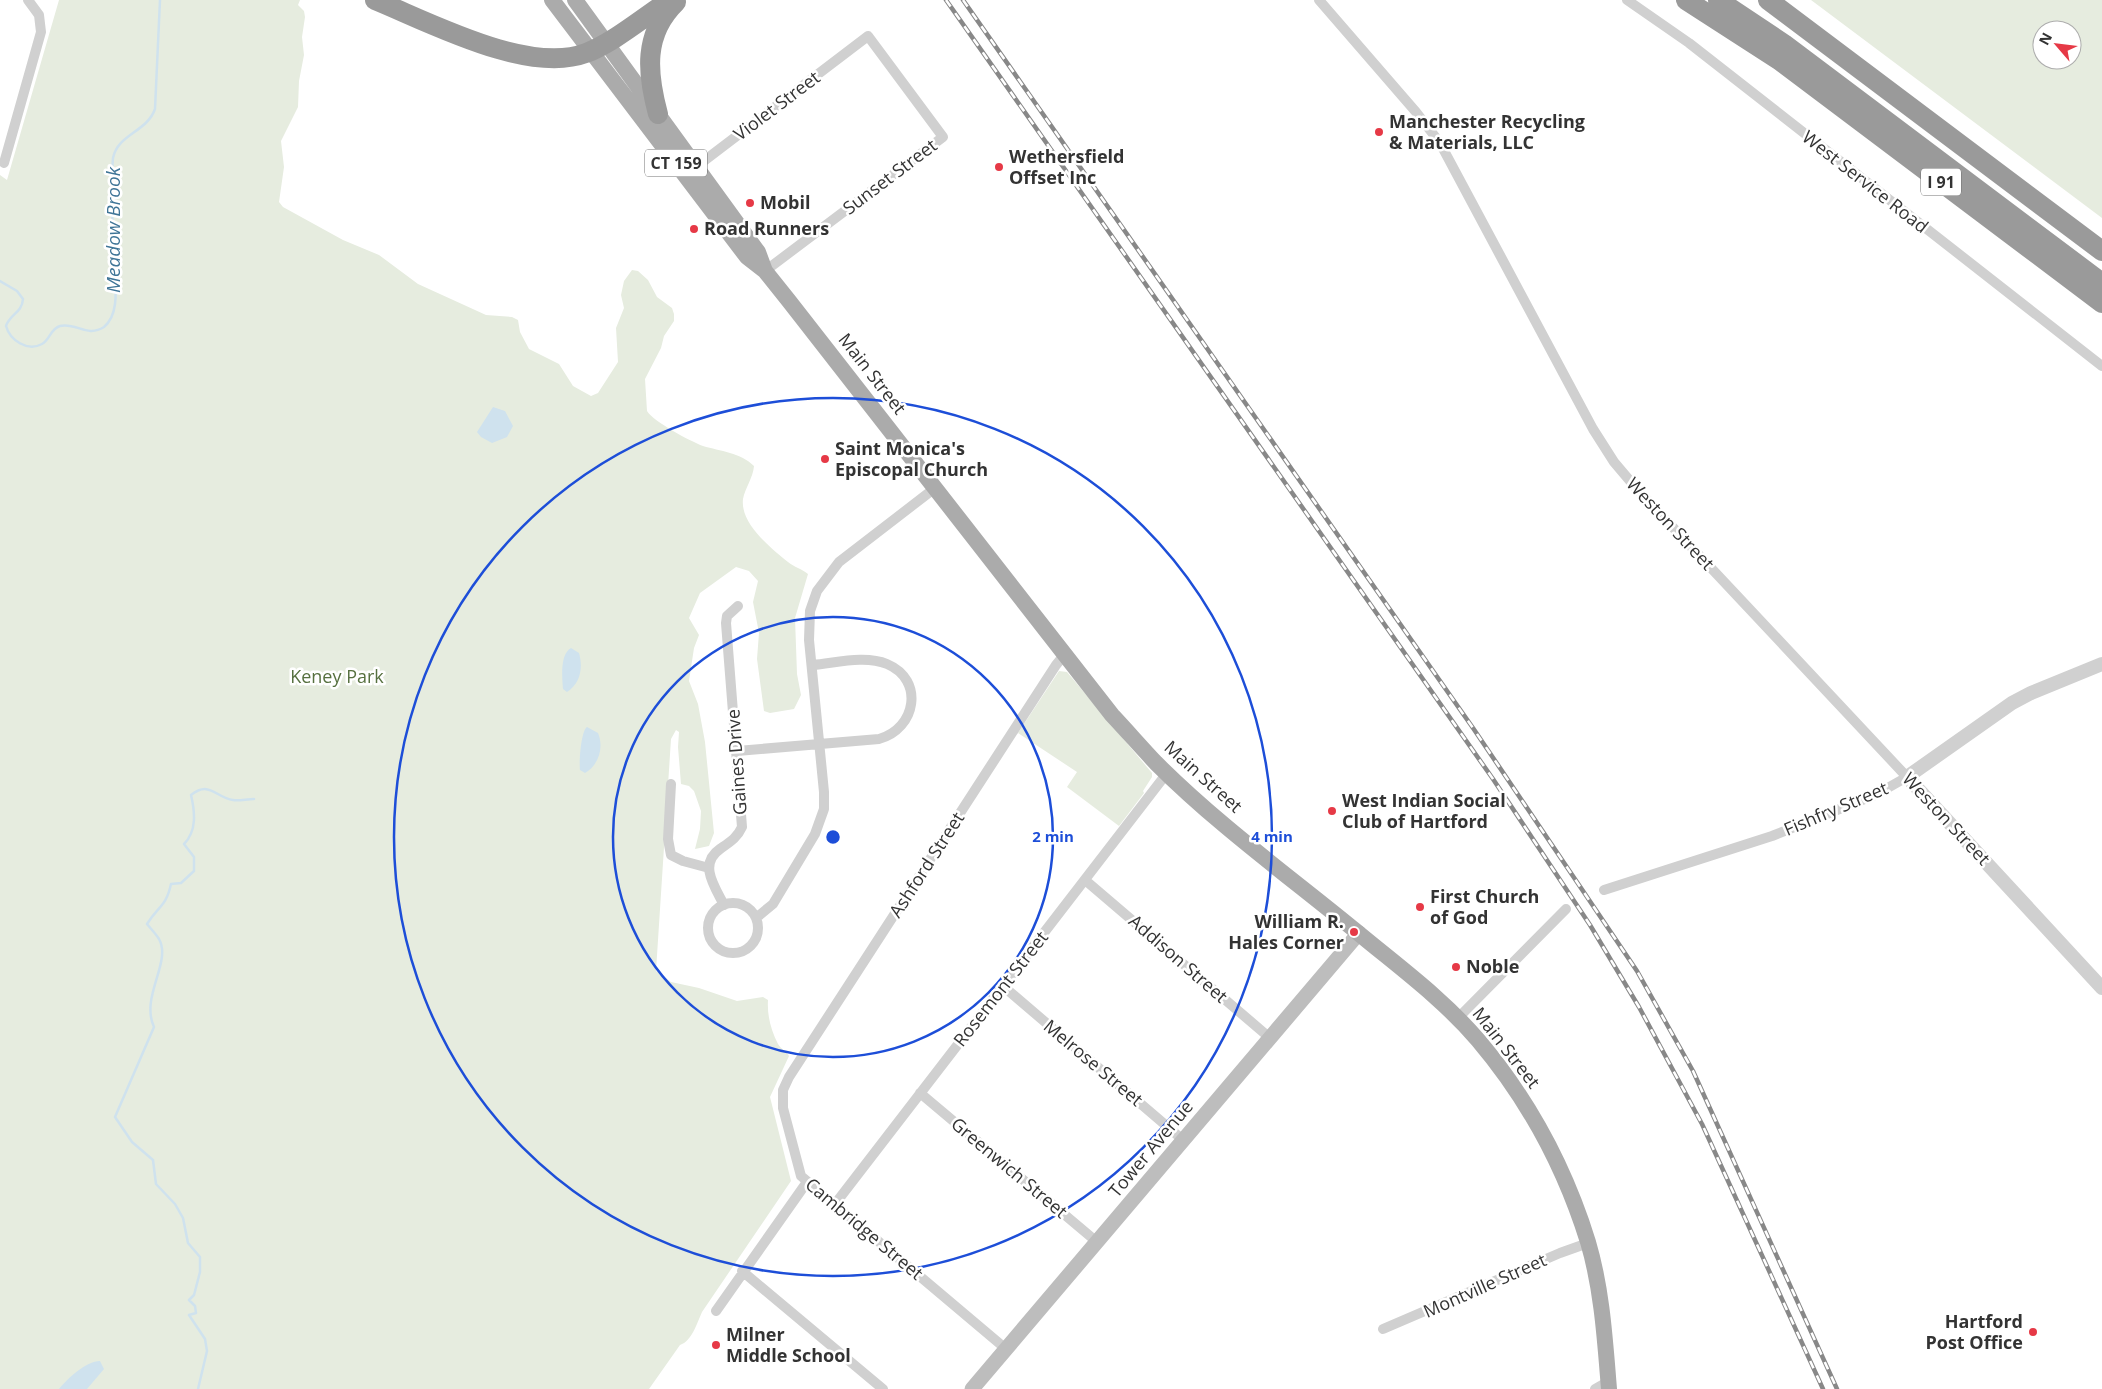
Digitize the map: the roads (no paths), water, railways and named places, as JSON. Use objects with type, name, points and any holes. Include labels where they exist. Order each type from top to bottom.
[{"type":"highway","points":[[375,0],[474,40],[518,54],[554,58],[575,56],[599,46],[670,0]]},
{"type":"highway","points":[[652,119],[649,53],[660,24],[679,0]]},
{"type":"highway","name":"I 91","points":[[1686,0],[1787,66],[2102,303]]},
{"type":"highway","points":[[1718,0],[1784,44],[2102,283]]},
{"type":"highway","points":[[1740,0],[2102,272]]},
{"type":"highway","name":"I 91","points":[[1768,0],[2102,251]]},
{"type":"main road","name":"CT 159","points":[[552,0],[599,46]]},
{"type":"main road","name":"CT 159","points":[[575,0],[599,46],[708,195],[747,257],[765,271]]},
{"type":"main road","name":"Main Street","points":[[765,271],[1112,715],[1167,773],[1233,832],[1415,977],[1458,1018],[1499,1067],[1537,1123],[1569,1189],[1588,1243],[1600,1302],[1604,1386]]},
{"type":"main road","name":"Tower Avenue","points":[[972,1389],[1358,933]]},
{"type":"street","name":"Weston Street","points":[[1319,0],[1416,112],[1440,143],[1593,429],[1614,462],[1636,488],[2102,988]]},
{"type":"street","name":"West Service Road","points":[[1627,0],[1689,44],[2102,366]]},
{"type":"street","points":[[4,163],[41,32],[39,16],[29,2]]},
{"type":"street","name":"Sunset Street","points":[[765,271],[943,136],[868,36]]},
{"type":"street","name":"Violet Street","points":[[690,171],[868,36]]},
{"type":"street","points":[[756,918],[773,904],[820,822],[824,809],[810,640],[810,611],[818,591],[842,559],[935,488]]},
{"type":"street","name":"Gaines Drive","points":[[709,868],[714,853],[738,835],[742,827],[738,752],[726,623],[727,616],[738,606]]},
{"type":"street","name":"Ashford Street","points":[[790,1077],[1045,681],[1065,654]]},
{"type":"street","points":[[738,752],[879,739],[894,733],[909,715],[911,692],[901,673],[880,662],[870,660],[813,665]]},
{"type":"street","name":"Fishfry Street","points":[[1604,890],[1772,836],[1877,794],[1907,777],[2012,703],[2038,690],[2102,664]]},
{"type":"street","name":"Rosemont Street","points":[[835,1204],[1167,773]]},
{"type":"street","points":[[671,784],[668,839],[672,855],[682,861],[709,868],[709,875],[724,905]]},
{"type":"street","name":"Addison Street","points":[[1085,880],[1270,1038]]},
{"type":"street","points":[[741,904],[752,912],[756,918],[757,934],[747,948],[730,952],[722,950],[715,945],[708,929],[713,913],[724,905],[741,904]]},
{"type":"street","points":[[1458,1018],[1566,909]]},
{"type":"street","name":"Melrose Street","points":[[1003,986],[1183,1140]]},
{"type":"street","name":"Cambridge Street","points":[[790,1077],[783,1090],[782,1108],[798,1170],[807,1182],[1006,1349]]},
{"type":"street","name":"Greenwich Street","points":[[920,1093],[1097,1242]]},
{"type":"street","points":[[716,1311],[742,1271],[807,1182]]},
{"type":"street","name":"Montville Street","points":[[1383,1329],[1588,1243]]},
{"type":"street","points":[[742,1271],[883,1389]]},
{"type":"water","points":[[493,407],[505,411],[513,426],[507,437],[492,443],[481,437],[477,432]]},
{"type":"water","points":[[571,648],[579,653],[581,669],[575,684],[567,692],[563,689],[563,660],[567,651]]},
{"type":"water","points":[[587,727],[598,733],[600,750],[597,761],[585,773],[580,770],[580,760],[582,740]]},
{"type":"water","points":[[100,1361],[104,1369],[87,1389],[59,1389],[83,1367]]},
{"type":"waterway","name":"Meadow Brook","points":[[0,281],[17,291],[23,299],[18,311],[6,326],[11,336],[25,346],[31,347],[42,344],[60,326],[66,325],[92,331],[104,327],[110,319],[115,307],[116,293],[112,195],[113,158],[121,143],[146,123],[155,109],[160,0]]},
{"type":"waterway","points":[[198,1389],[207,1351],[205,1339],[189,1315],[196,1313],[195,1306],[189,1300],[194,1295],[200,1272],[200,1257],[188,1243],[183,1218],[175,1204],[156,1184],[153,1160],[132,1142],[115,1117],[154,1027],[151,1016],[151,1004],[162,958],[162,948],[159,939],[147,924],[164,902],[171,884],[181,883],[194,871],[194,857],[184,844],[191,833],[194,821],[191,795],[203,789],[208,789],[227,799],[254,799]]},
{"type":"railway","points":[[946,0],[1493,779],[1590,925],[1639,1007],[1702,1124],[1823,1389]]},
{"type":"railway","points":[[963,0],[1473,728],[1637,971],[1693,1071],[1837,1389]]},
{"type":"place","name":"Manchester Recycling & Materials, LLC","points":[[1379,132]]},
{"type":"place","name":"Wethersfield Offset Inc","points":[[999,167]]},
{"type":"place","name":"Mobil","points":[[750,203]]},
{"type":"place","name":"Road Runners","points":[[694,229]]},
{"type":"place","name":"Saint Monica's Episcopal Church","points":[[825,459]]},
{"type":"place","name":"West Indian Social Club of Hartford","points":[[1332,811]]},
{"type":"place","name":"First Church of God","points":[[1420,907]]},
{"type":"place","name":"William R. Hales Corner","points":[[1354,932]]},
{"type":"place","name":"Noble","points":[[1456,967]]},
{"type":"place","name":"Hartford Post Office","points":[[2033,1332]]},
{"type":"place","name":"Milner Middle School","points":[[716,1345]]},
{"type":"park label","name":"Keney Park","points":[[337,677]]}]
